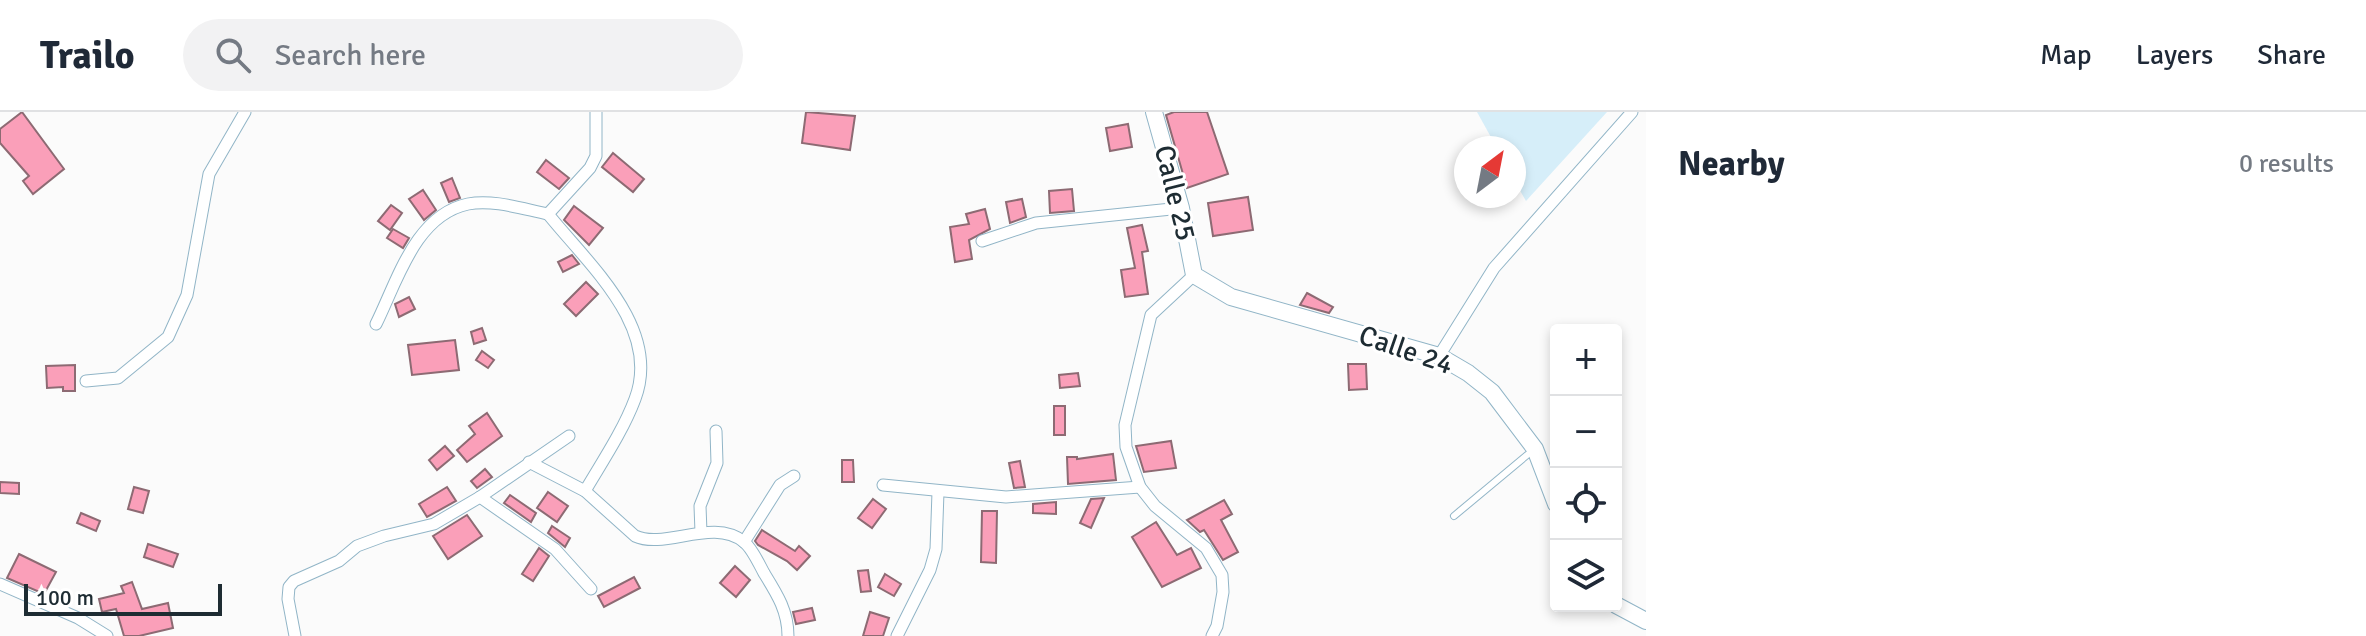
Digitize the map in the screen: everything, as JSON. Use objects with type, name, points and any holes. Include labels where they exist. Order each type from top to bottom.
[{"type":"street","points":[[86,381],[118,378],[168,337],[187,295],[209,174],[245,112]]},
{"type":"street","points":[[548,214],[590,168],[596,156],[596,112]]},
{"type":"street","name":"Calle 25","points":[[1154,112],[1181,208],[1194,275]]},
{"type":"street","points":[[1439,356],[1494,268],[1632,112]]},
{"type":"street","points":[[376,324],[421,234],[448,212],[469,204],[501,204],[548,214],[626,310],[639,340],[640,382],[635,400],[585,491]]},
{"type":"street","points":[[982,241],[1036,223],[1181,208]]},
{"type":"street","points":[[1194,275],[1151,315],[1125,425],[1126,447],[1140,487],[1155,506],[1206,548],[1222,575],[1223,592],[1217,626],[1212,636]]},
{"type":"street","name":"Calle 24","points":[[1194,275],[1231,297],[1439,356],[1468,373],[1492,392],[1535,449],[1550,488]]},
{"type":"street","points":[[701,532],[700,506],[717,463],[716,431]]},
{"type":"street","points":[[295,636],[288,599],[289,587],[294,581],[339,561],[357,546],[434,524],[480,497],[569,436]]},
{"type":"street","points":[[529,462],[585,491],[635,536],[644,540],[701,532],[744,542],[781,599],[788,622],[788,636]]},
{"type":"street","points":[[744,542],[780,485],[794,476]]},
{"type":"street","points":[[883,485],[1006,497],[1140,487]]},
{"type":"street","points":[[897,636],[933,560],[938,492]]},
{"type":"street","points":[[480,497],[555,549],[591,589]]},
{"type":"street","points":[[0,584],[78,618],[107,636]]},
{"type":"street","points":[[1622,608],[1646,621]]},
{"type":"lane","points":[[1454,516],[1535,449]]},
{"type":"shaded area","points":[[1477,112],[1607,112],[1526,201],[1526,136],[1490,136]]},
{"type":"building","points":[[22,112],[64,169],[33,194],[23,181],[29,176],[0,143],[0,129]]},
{"type":"building","points":[[806,112],[855,116],[850,150],[802,143]]},
{"type":"building","points":[[1174,112],[1207,112],[1228,174],[1187,188],[1166,115]]},
{"type":"building","points":[[1128,124],[1132,147],[1110,151],[1106,128]]},
{"type":"building","points":[[613,153],[644,179],[633,192],[602,167]]},
{"type":"building","points":[[546,160],[569,178],[559,189],[537,172]]},
{"type":"building","points":[[452,178],[460,198],[449,202],[441,183]]},
{"type":"building","points":[[1072,189],[1074,211],[1050,213],[1049,191]]},
{"type":"building","points":[[423,190],[436,210],[424,220],[409,199]]},
{"type":"building","points":[[1248,197],[1253,230],[1213,236],[1208,203]]},
{"type":"building","points":[[1022,199],[1026,217],[1010,223],[1006,202]]},
{"type":"building","points":[[391,205],[402,213],[390,230],[378,221]]},
{"type":"building","points":[[574,206],[603,228],[589,245],[564,220]]},
{"type":"building","points":[[985,209],[990,229],[969,240],[972,259],[955,262],[950,227],[969,224],[966,214]]},
{"type":"building","points":[[1142,225],[1148,251],[1142,252],[1148,294],[1125,297],[1121,270],[1135,268],[1127,228]]},
{"type":"building","points":[[393,229],[409,238],[403,248],[387,238]]},
{"type":"building","points":[[572,255],[579,264],[563,272],[558,262]]},
{"type":"building","points":[[586,282],[598,294],[576,316],[564,304]]},
{"type":"building","points":[[1307,293],[1333,307],[1329,313],[1300,305]]},
{"type":"building","points":[[409,297],[415,309],[399,317],[395,304]]},
{"type":"building","points":[[482,328],[486,340],[474,344],[471,332]]},
{"type":"building","points":[[455,340],[459,370],[412,375],[408,345]]},
{"type":"building","points":[[482,351],[494,360],[488,368],[476,360]]},
{"type":"building","points":[[1348,364],[1366,364],[1367,389],[1349,390]]},
{"type":"building","points":[[75,365],[75,391],[63,391],[63,387],[47,388],[46,366]]},
{"type":"building","points":[[1078,373],[1080,386],[1060,388],[1059,375]]},
{"type":"building","points":[[1054,406],[1065,406],[1065,435],[1054,435]]},
{"type":"building","points":[[487,413],[502,436],[467,462],[457,450],[475,434],[469,426]]},
{"type":"building","points":[[1171,441],[1176,468],[1144,472],[1136,446]]},
{"type":"building","points":[[445,446],[454,456],[437,470],[429,460]]},
{"type":"building","points":[[1113,454],[1116,480],[1068,484],[1067,457],[1077,459]]},
{"type":"building","points":[[842,460],[853,460],[854,482],[842,482]]},
{"type":"building","points":[[1020,461],[1025,487],[1014,488],[1009,463]]},
{"type":"building","points":[[485,469],[492,477],[477,488],[471,481]]},
{"type":"building","points":[[0,482],[19,483],[19,494],[0,493]]},
{"type":"building","points":[[134,487],[149,491],[143,513],[128,509]]},
{"type":"building","points":[[447,487],[456,501],[427,517],[419,504]]},
{"type":"building","points":[[548,492],[568,506],[557,522],[537,508]]},
{"type":"building","points":[[510,495],[536,513],[531,522],[504,503]]},
{"type":"building","points":[[1104,498],[1091,528],[1080,523],[1091,499]]},
{"type":"building","points":[[873,499],[886,509],[872,528],[858,518]]},
{"type":"building","points":[[1224,500],[1232,514],[1221,520],[1238,552],[1223,560],[1204,530],[1200,532],[1187,520]]},
{"type":"building","points":[[1056,502],[1056,514],[1033,513],[1033,504]]},
{"type":"building","points":[[982,511],[997,511],[996,563],[981,562]]},
{"type":"building","points":[[81,513],[100,521],[96,531],[77,523]]},
{"type":"building","points":[[467,515],[482,536],[448,559],[433,536]]},
{"type":"building","points":[[1156,522],[1177,555],[1191,548],[1201,568],[1162,587],[1132,537]]},
{"type":"building","points":[[552,526],[570,538],[565,547],[548,533]]},
{"type":"building","points":[[762,530],[795,551],[799,546],[810,556],[797,570],[758,545],[755,541]]},
{"type":"building","points":[[148,544],[178,554],[173,567],[144,557]]},
{"type":"building","points":[[539,548],[549,556],[533,581],[522,574]]},
{"type":"building","points":[[19,554],[56,572],[44,594],[7,578]]},
{"type":"building","points":[[735,566],[750,580],[736,597],[720,583]]},
{"type":"building","points":[[868,570],[871,591],[861,592],[858,571]]},
{"type":"building","points":[[885,574],[901,584],[894,596],[878,587]]},
{"type":"building","points":[[634,577],[640,588],[604,607],[598,596]]},
{"type":"building","points":[[132,582],[142,609],[168,603],[173,628],[139,636],[124,636],[116,609],[102,612],[99,599],[124,593],[121,586]]},
{"type":"building","points":[[812,608],[815,620],[796,624],[793,612]]},
{"type":"building","points":[[870,612],[889,618],[883,636],[863,636]]}]
